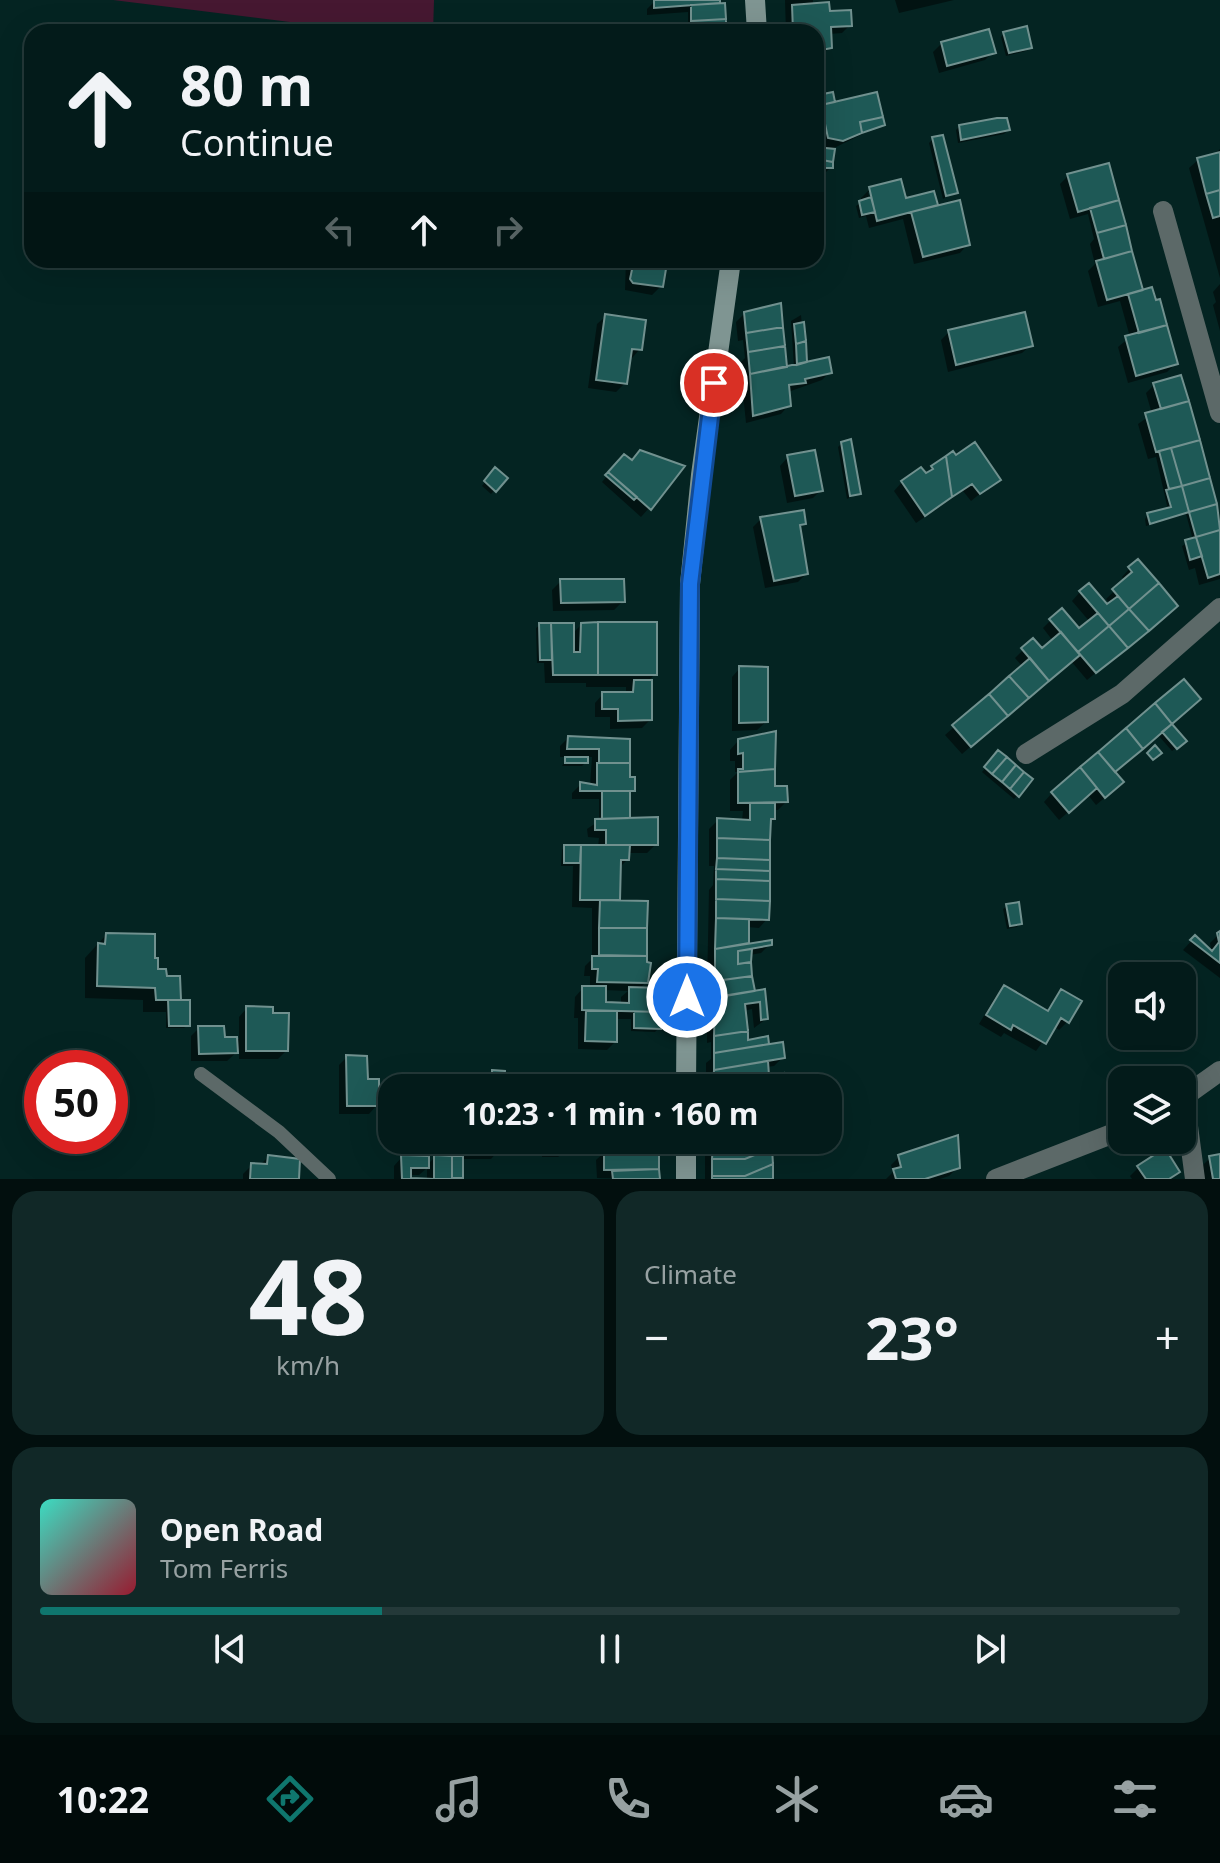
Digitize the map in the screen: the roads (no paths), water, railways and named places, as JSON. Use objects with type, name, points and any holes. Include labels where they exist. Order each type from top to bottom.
[{"type":"main road","points":[[755,0],[756,24]]},
{"type":"main road","points":[[686,1074],[690,584],[701,475],[730,268]]},
{"type":"main road","points":[[686,1154],[686,1179]]},
{"type":"street","points":[[1163,211],[1220,413]]},
{"type":"street","points":[[1026,754],[1122,694],[1220,608]]},
{"type":"street","points":[[1196,1088],[1220,1071]]},
{"type":"street","points":[[996,1179],[1108,1135]]},
{"type":"street","points":[[1191,1154],[1195,1179]]},
{"type":"lane","points":[[201,1074],[279,1132],[329,1179]]}]
